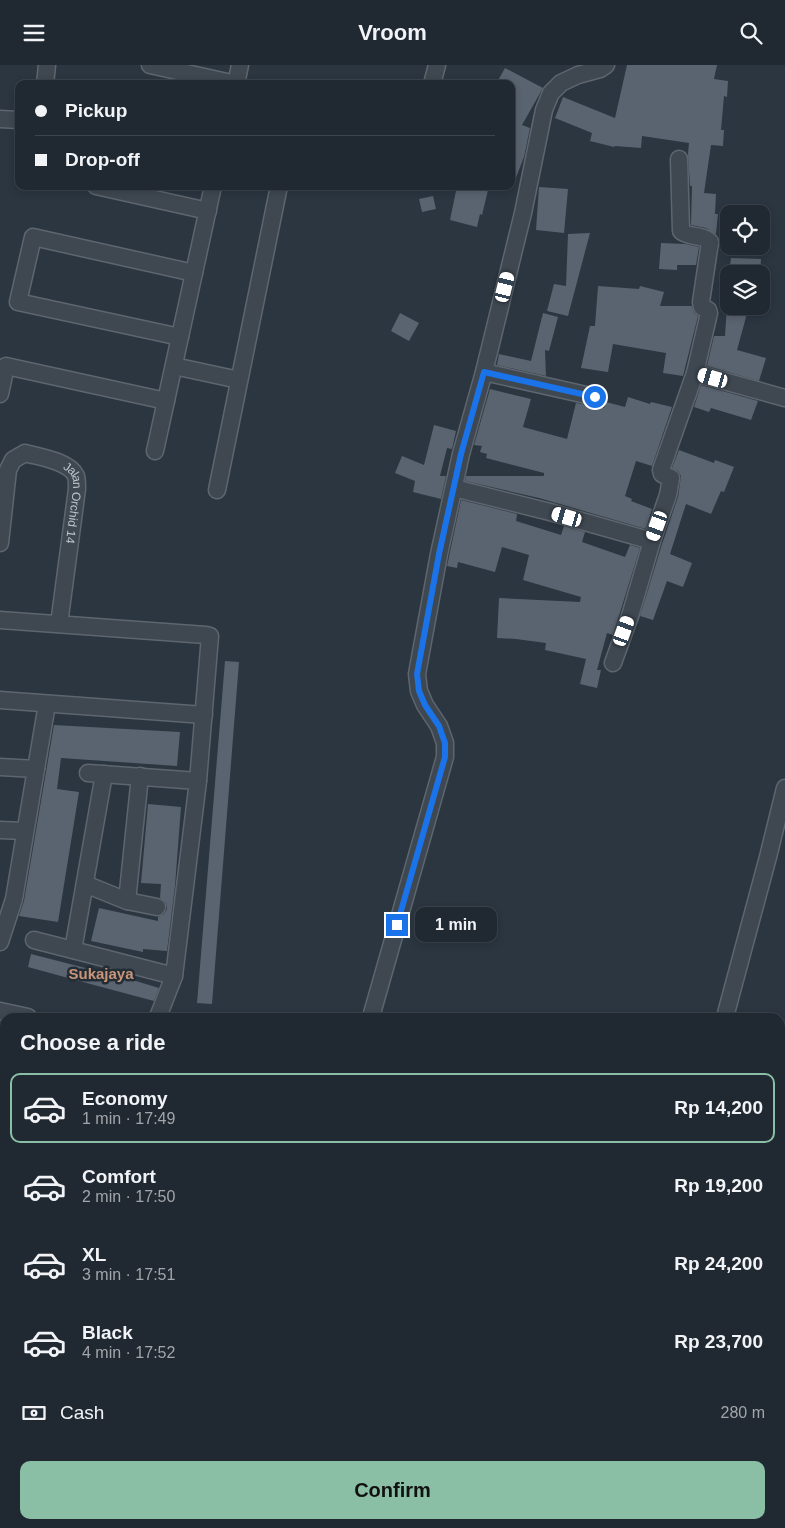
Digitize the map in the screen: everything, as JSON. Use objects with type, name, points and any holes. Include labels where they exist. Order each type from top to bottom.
[{"type":"street","points":[[45,80],[47,65]]},
{"type":"street","points":[[150,65],[218,80]]},
{"type":"street","points":[[237,80],[240,65]]},
{"type":"street","points":[[433,80],[437,65]]},
{"type":"street","points":[[372,1013],[445,757],[445,743],[439,726],[425,705],[419,691],[417,674],[439,554],[461,454],[484,372],[523,213],[544,110],[551,93],[561,83],[606,65]]},
{"type":"street","points":[[0,119],[15,120]]},
{"type":"street","points":[[613,663],[668,495],[672,479],[662,474],[661,470],[695,373],[709,313],[708,310],[702,307],[701,303],[710,243],[707,239],[684,234],[681,231],[679,159]]},
{"type":"street","points":[[114,190],[208,211]]},
{"type":"street","points":[[155,451],[212,190]]},
{"type":"street","points":[[217,490],[278,190]]},
{"type":"street","points":[[180,337],[18,302],[32,237],[194,273]]},
{"type":"street","points":[[0,394],[6,366],[166,401]]},
{"type":"street","points":[[174,366],[239,380]]},
{"type":"street","points":[[484,372],[595,397]]},
{"type":"street","points":[[695,373],[785,398]]},
{"type":"street","name":"Jalan Orchid 14","points":[[0,543],[8,470],[12,460],[25,453],[62,463],[76,477],[77,489],[59,624]]},
{"type":"street","points":[[454,488],[550,512],[652,541]]},
{"type":"street","points":[[0,620],[209,635],[211,639],[198,781],[174,975],[160,1013]]},
{"type":"street","points":[[0,700],[204,715]]},
{"type":"street","points":[[0,942],[7,898],[25,831],[47,704]]},
{"type":"street","points":[[0,767],[36,769]]},
{"type":"street","points":[[88,773],[198,781]]},
{"type":"street","points":[[73,950],[104,774]]},
{"type":"street","points":[[127,901],[140,777]]},
{"type":"street","points":[[726,1013],[785,788]]},
{"type":"street","points":[[0,829],[25,831]]},
{"type":"street","points":[[85,884],[127,901],[157,907]]},
{"type":"street","points":[[34,940],[174,975]]},
{"type":"building","points":[[627,65],[717,65],[714,79],[728,81],[727,97],[724,96],[721,130],[724,130],[723,146],[711,145],[704,193],[716,194],[715,214],[718,214],[716,234],[706,228],[691,225],[692,186],[690,186],[689,143],[642,136],[641,148],[614,147],[590,141],[592,133],[555,118],[563,97],[615,118]]},
{"type":"building","points":[[505,68],[543,88],[522,125],[530,128],[524,157],[515,180],[515,80],[498,80]]},
{"type":"building","points":[[539,187],[568,189],[564,233],[536,230]]},
{"type":"building","points":[[456,190],[488,190],[477,227],[450,220]]},
{"type":"building","points":[[433,196],[436,209],[422,212],[419,199]]},
{"type":"building","points":[[590,233],[568,316],[547,311],[554,284],[566,286],[568,234]]},
{"type":"building","points":[[661,243],[685,244],[699,247],[696,265],[677,265],[677,270],[659,269]]},
{"type":"building","points":[[731,258],[761,259],[761,265],[730,265]]},
{"type":"building","points":[[598,286],[639,289],[640,286],[664,292],[660,306],[692,306],[694,313],[698,316],[683,376],[663,373],[666,353],[613,344],[608,372],[581,368],[590,326],[595,326]]},
{"type":"building","points":[[400,313],[419,323],[409,341],[391,331]]},
{"type":"building","points":[[543,313],[558,317],[549,351],[545,350],[546,376],[497,365],[499,354],[531,361]]},
{"type":"building","points":[[726,315],[747,315],[737,350],[766,358],[759,381],[707,366],[714,336],[725,336]]},
{"type":"building","points":[[701,385],[758,401],[751,420],[711,408],[709,412],[694,407]]},
{"type":"building","points":[[490,389],[531,399],[523,427],[567,439],[576,403],[604,408],[606,402],[625,407],[628,397],[650,404],[651,402],[672,407],[652,466],[636,461],[625,496],[632,499],[631,501],[652,509],[646,529],[539,498],[465,481],[466,476],[544,476],[544,473],[486,458],[487,454],[480,452],[482,446],[474,445]]},
{"type":"building","points":[[434,425],[456,431],[452,449],[447,448],[440,476],[446,476],[441,499],[413,492],[415,481],[395,473],[402,456],[424,465]]},
{"type":"building","points":[[679,450],[714,463],[715,460],[734,467],[724,492],[721,491],[711,514],[686,504],[670,554],[692,563],[683,587],[667,581],[653,620],[640,616],[678,497],[681,476],[678,471],[672,468]]},
{"type":"building","points":[[461,500],[517,514],[516,521],[561,535],[564,526],[585,532],[582,542],[625,557],[630,545],[640,548],[613,635],[607,633],[597,670],[601,670],[597,688],[580,684],[586,659],[545,650],[546,643],[497,638],[499,598],[580,602],[581,597],[523,580],[529,555],[502,547],[495,572],[458,562],[457,568],[447,566]]},
{"type":"building","points":[[225,661],[239,662],[212,1004],[197,1003]]},
{"type":"building","points":[[54,725],[180,732],[177,766],[61,758],[57,789],[79,792],[58,922],[19,916],[24,901]]},
{"type":"building","points":[[148,804],[181,807],[175,886],[167,951],[143,949],[143,952],[91,941],[99,908],[158,921],[158,917],[164,914],[167,909],[166,903],[160,898],[161,884],[141,883]]},
{"type":"building","points":[[31,954],[159,988],[154,1001],[28,967]]},
{"type":"district","name":"Sukajaya","points":[[101,973]]},
{"type":"route","points":[[397,925],[445,757],[445,743],[439,726],[425,705],[419,691],[417,674],[439,554],[461,454],[484,372],[595,397]]}]
